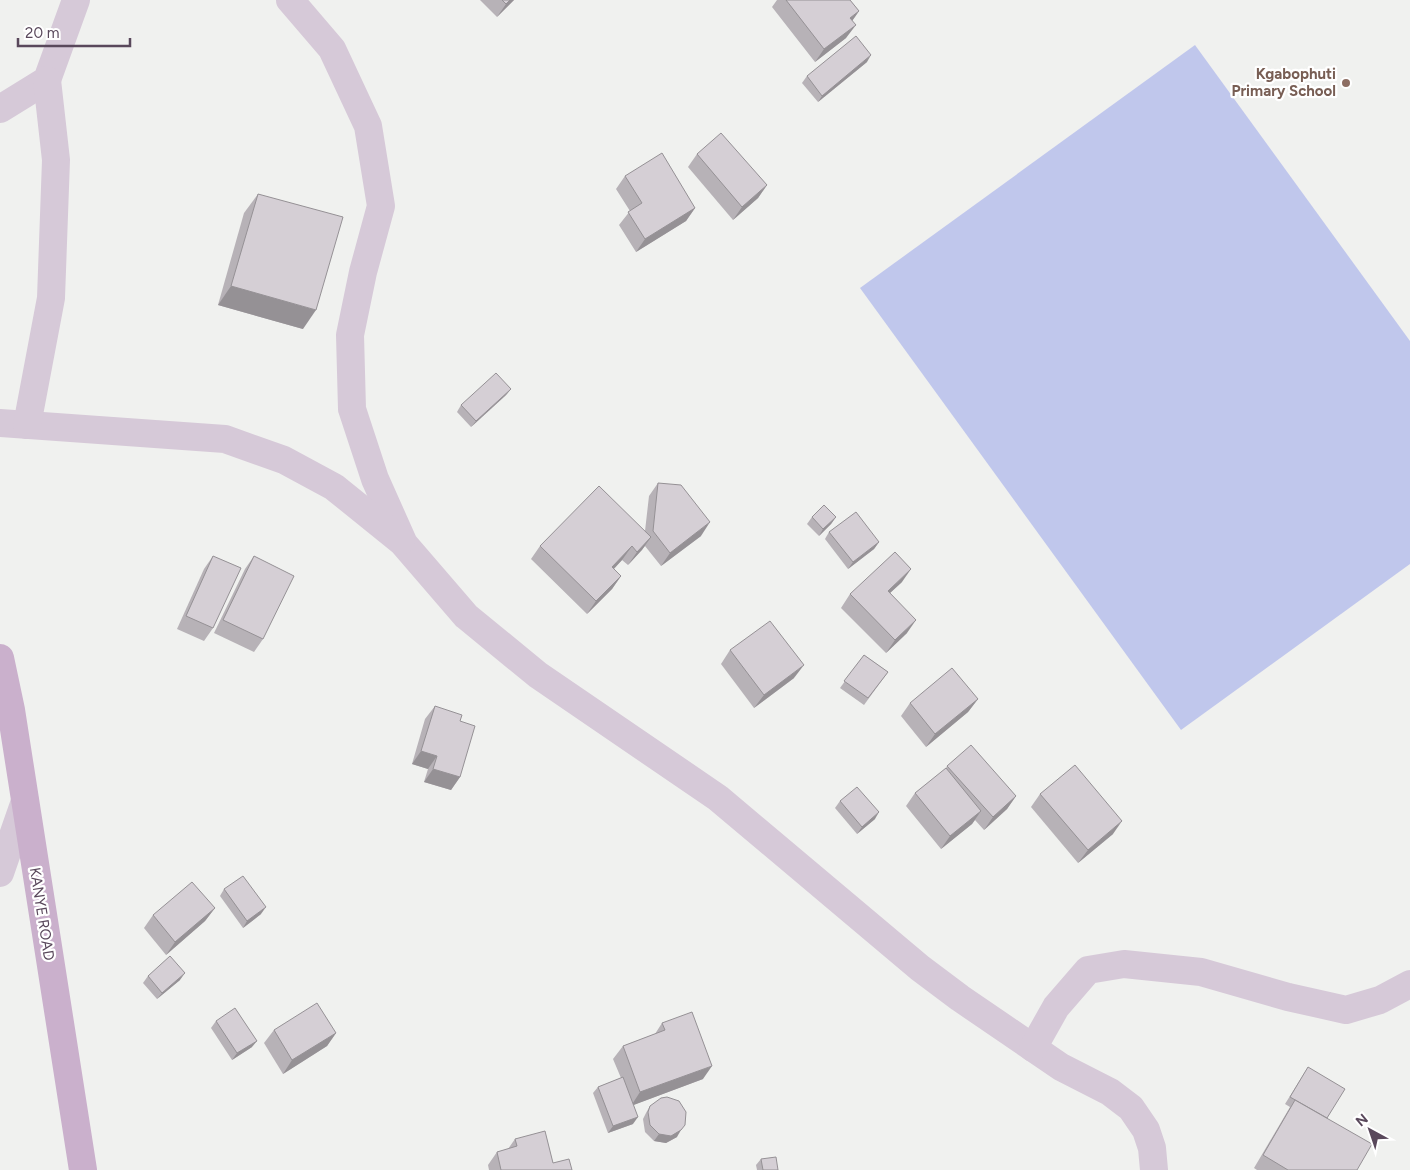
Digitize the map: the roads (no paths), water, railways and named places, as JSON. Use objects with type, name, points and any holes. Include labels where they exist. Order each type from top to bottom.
[{"type":"main road","name":"KANYE ROAD","points":[[0,658],[25,801],[82,1170]]},
{"type":"street","points":[[27,425],[51,298],[56,160],[47,80],[76,0]]},
{"type":"street","points":[[290,0],[332,49],[368,126],[381,206],[363,272],[350,335],[352,409],[375,479],[404,544]]},
{"type":"street","points":[[0,109],[47,80]]},
{"type":"street","points":[[0,424],[225,438],[284,460],[334,488],[404,544],[466,616],[538,675],[718,798],[920,968],[1061,1067],[1110,1092],[1131,1108],[1146,1130],[1152,1148],[1154,1170]]},
{"type":"street","points":[[0,873],[25,801]]},
{"type":"street","points":[[1033,1048],[1056,1007],[1088,970],[1124,964],[1201,972],[1288,997],[1346,1010],[1380,1000],[1410,984]]},
{"type":"place","name":"Kgabophuti Primary School","points":[[1346,83]]}]
